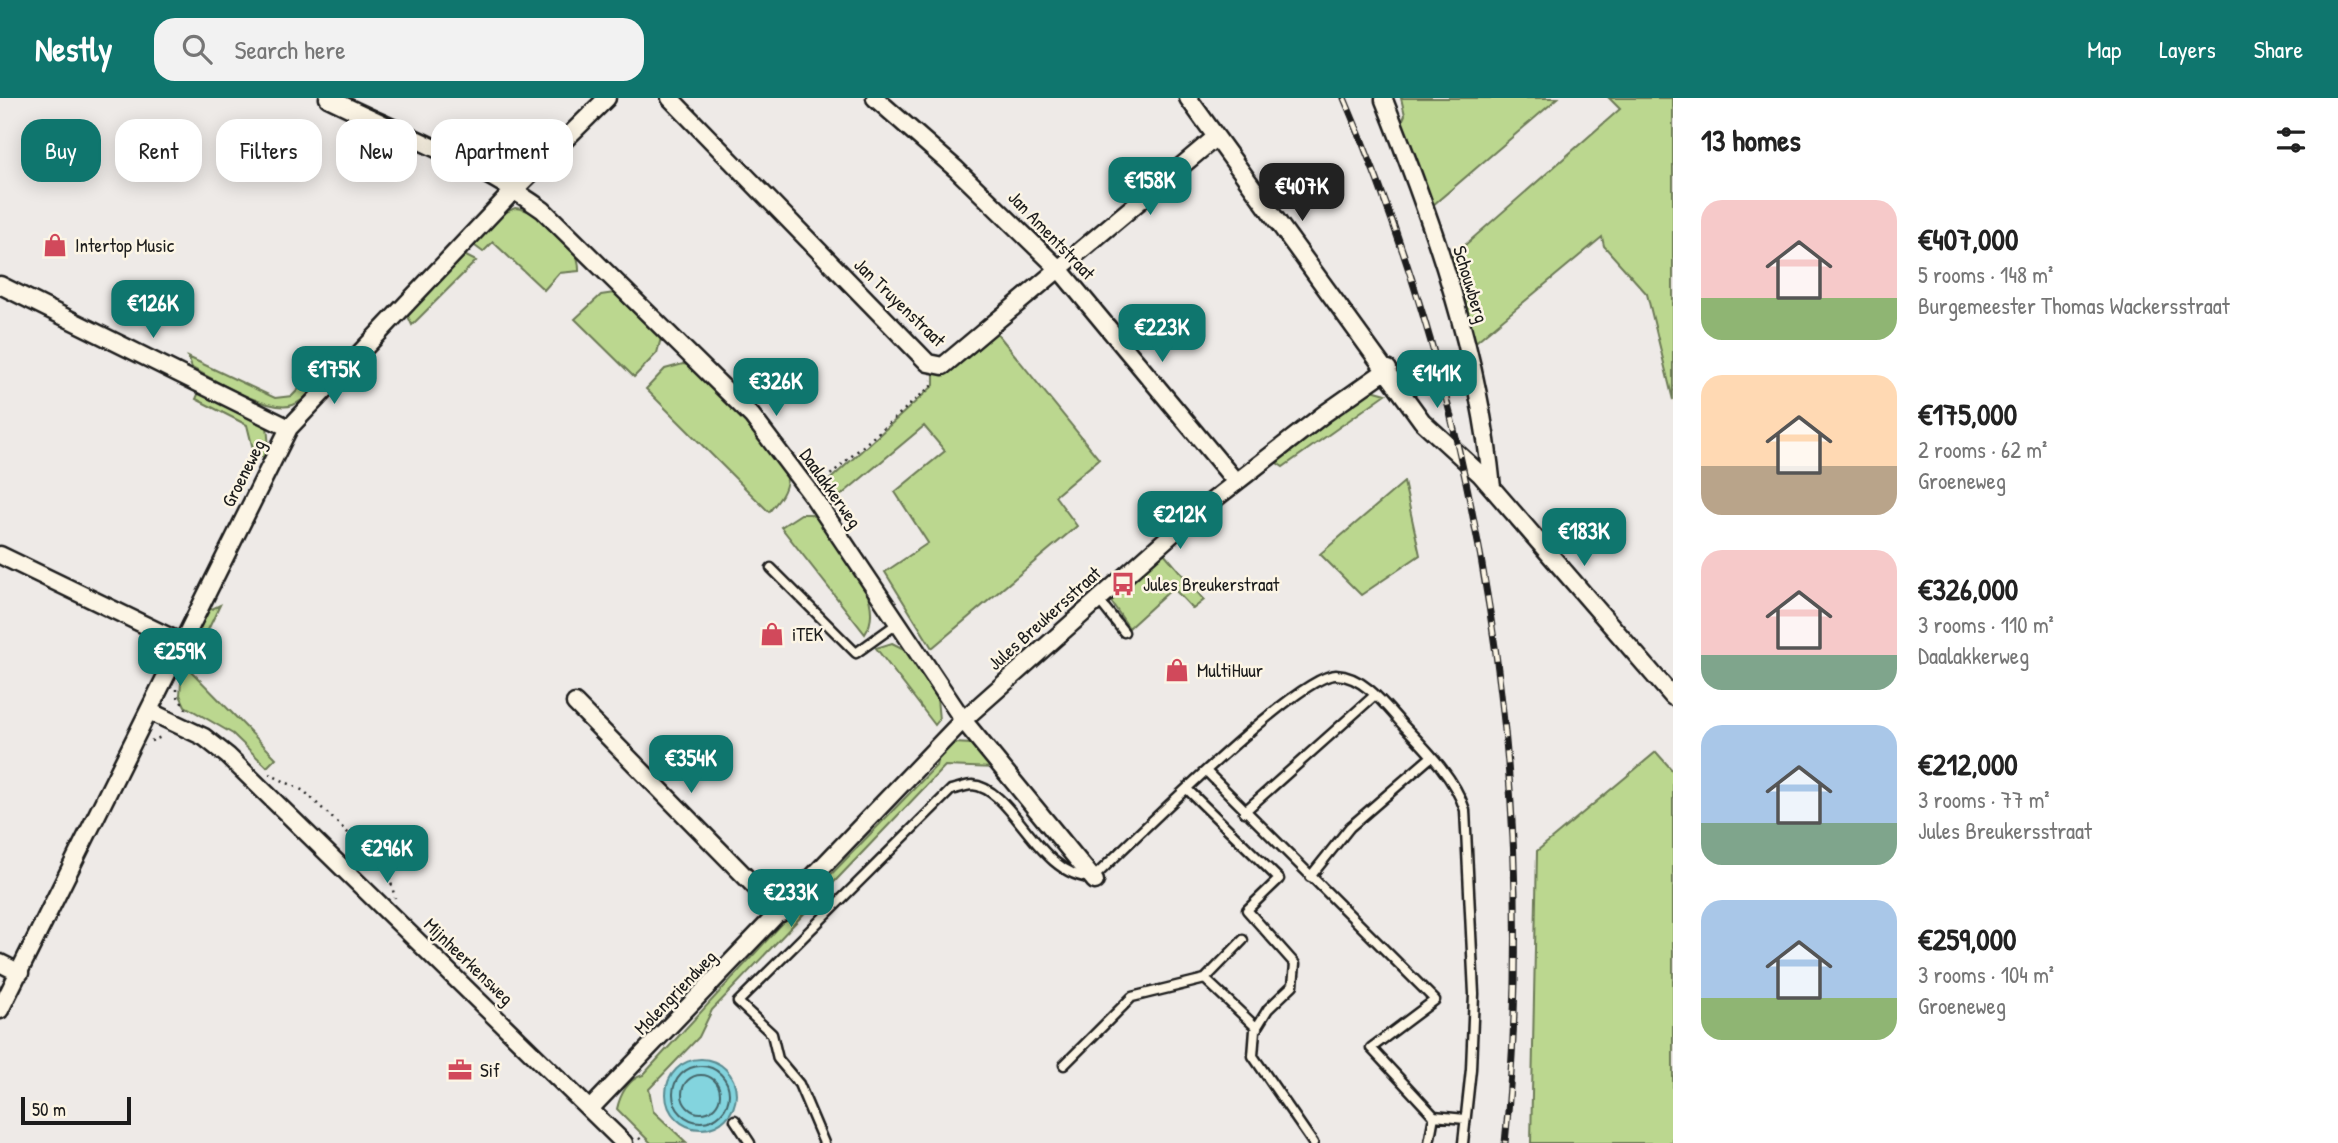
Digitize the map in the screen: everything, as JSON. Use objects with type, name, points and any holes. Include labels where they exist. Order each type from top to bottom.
[{"type":"street","name":"Daalakkerweg","points":[[328,98],[514,189],[543,209],[752,416],[810,493],[963,720],[1094,880]]},
{"type":"street","name":"Groeneweg","points":[[0,1010],[149,711],[180,642],[289,428],[514,189],[607,98]]},
{"type":"street","name":"Jan Truyenstraat","points":[[670,98],[928,363],[943,366],[1216,137]]},
{"type":"street","name":"Jan Amentstraat","points":[[875,98],[956,169],[1060,270],[1236,482]]},
{"type":"street","points":[[1188,98],[1388,369],[1422,421],[1492,488],[1673,697]]},
{"type":"street","name":"Schouwberg","points":[[1384,100],[1424,201],[1463,329],[1482,403],[1492,488]]},
{"type":"street","points":[[0,285],[289,428]]},
{"type":"street","name":"Jules Breukersstraat","points":[[963,720],[1097,598],[1236,482],[1388,369]]},
{"type":"street","points":[[0,555],[180,642]]},
{"type":"street","points":[[575,703],[781,913]]},
{"type":"street","name":"Mijnheerkensweg","points":[[149,711],[204,737],[228,755],[590,1109],[630,1139]]},
{"type":"street","name":"Molengriendweg","points":[[590,1109],[781,913],[963,720]]},
{"type":"street","points":[[0,963],[20,973]]},
{"type":"lane","points":[[771,568],[856,653],[898,623]]},
{"type":"lane","points":[[1097,598],[1124,632]]},
{"type":"lane","points":[[824,1143],[799,1084],[778,1059],[772,1034],[738,1002],[951,790],[972,785],[990,792],[1058,867],[1080,878],[1094,880],[1206,771],[1307,685],[1326,675],[1340,675],[1356,680],[1376,695],[1460,793],[1465,810],[1474,994],[1463,1143]]},
{"type":"lane","points":[[1244,812],[1376,695]]},
{"type":"lane","points":[[1310,877],[1350,827],[1431,757]]},
{"type":"lane","points":[[1206,771],[1244,812],[1436,1000],[1371,1048],[1434,1116],[1465,1119]]},
{"type":"lane","points":[[1187,789],[1279,879],[1247,910],[1295,964],[1293,985],[1268,1009],[1257,1028],[1253,1056],[1313,1143]]},
{"type":"lane","points":[[1063,1065],[1132,996],[1205,979],[1243,940]]},
{"type":"lane","points":[[1205,979],[1257,1028]]},
{"type":"lane","points":[[1429,1143],[1434,1116]]},
{"type":"lane","points":[[735,1121],[750,1143]]},
{"type":"path","points":[[810,493],[931,386],[934,364]]},
{"type":"path","points":[[266,772],[304,791],[388,871],[395,900]]},
{"type":"path","points":[[630,1139],[644,1143]]},
{"type":"green space","points":[[1401,98],[1558,98],[1433,205],[1401,124],[1405,115]]},
{"type":"green space","points":[[1609,98],[1673,98],[1673,400],[1647,294],[1604,246],[1602,237],[1472,345],[1448,260],[1620,109]]},
{"type":"green space","points":[[515,208],[537,215],[558,229],[573,249],[579,271],[559,273],[544,290],[493,242],[483,252],[475,246],[475,239],[499,215]]},
{"type":"green space","points":[[462,254],[476,261],[412,325],[406,312]]},
{"type":"green space","points":[[614,293],[661,338],[657,353],[634,377],[575,319],[601,295]]},
{"type":"green space","points":[[992,327],[1099,459],[1055,496],[1077,526],[932,648],[885,572],[928,543],[895,492],[945,451],[924,426],[833,502],[824,485],[934,385],[934,375]]},
{"type":"green space","points":[[333,353],[333,367],[314,388],[299,402],[283,406],[270,405],[228,387],[192,368],[188,357],[275,398],[292,396]]},
{"type":"green space","points":[[683,364],[699,369],[709,376],[750,420],[776,454],[787,479],[783,493],[769,512],[646,389],[665,369]]},
{"type":"green space","points":[[1372,390],[1386,394],[1283,467],[1274,461]]},
{"type":"green space","points":[[199,392],[258,419],[267,426],[269,447],[263,457],[255,457],[247,425],[196,399]]},
{"type":"green space","points":[[1404,482],[1420,555],[1361,595],[1320,554]]},
{"type":"green space","points":[[801,514],[810,514],[821,521],[859,575],[870,606],[870,620],[865,634],[781,527]]},
{"type":"green space","points":[[1164,553],[1204,600],[1193,609],[1173,588],[1129,628],[1110,600]]},
{"type":"green space","points":[[220,605],[189,669],[276,758],[267,767],[233,734],[185,706],[180,695],[181,683],[205,612]]},
{"type":"green space","points":[[892,643],[910,652],[932,684],[929,686],[937,698],[939,720],[935,725],[876,648]]},
{"type":"green space","points":[[954,743],[972,744],[995,768],[945,766],[712,1010],[699,1037],[649,1089],[653,1111],[687,1143],[651,1143],[617,1109],[626,1088],[633,1080],[643,1075],[791,914],[806,893],[816,890],[936,766],[939,752]]},
{"type":"green space","points":[[1656,752],[1673,771],[1673,1143],[1531,1143],[1537,851]]},
{"type":"water","points":[[694,1059],[708,1059],[721,1065],[730,1074],[736,1094],[734,1107],[726,1119],[708,1129],[694,1129],[681,1123],[672,1114],[666,1101],[666,1087],[672,1074],[681,1065]]},
{"type":"railway","points":[[1344,98],[1392,221],[1432,348],[1465,478],[1490,611],[1506,745],[1514,878],[1514,1012],[1505,1143]]},
{"type":"place","name":"Intertop Music","points":[[55,245]]},
{"type":"place","name":"Jules Breukerstraat","points":[[1123,584]]},
{"type":"place","name":"iTEK","points":[[772,634]]},
{"type":"place","name":"MultiHuur","points":[[1177,670]]},
{"type":"place","name":"Sif","points":[[460,1070]]}]
